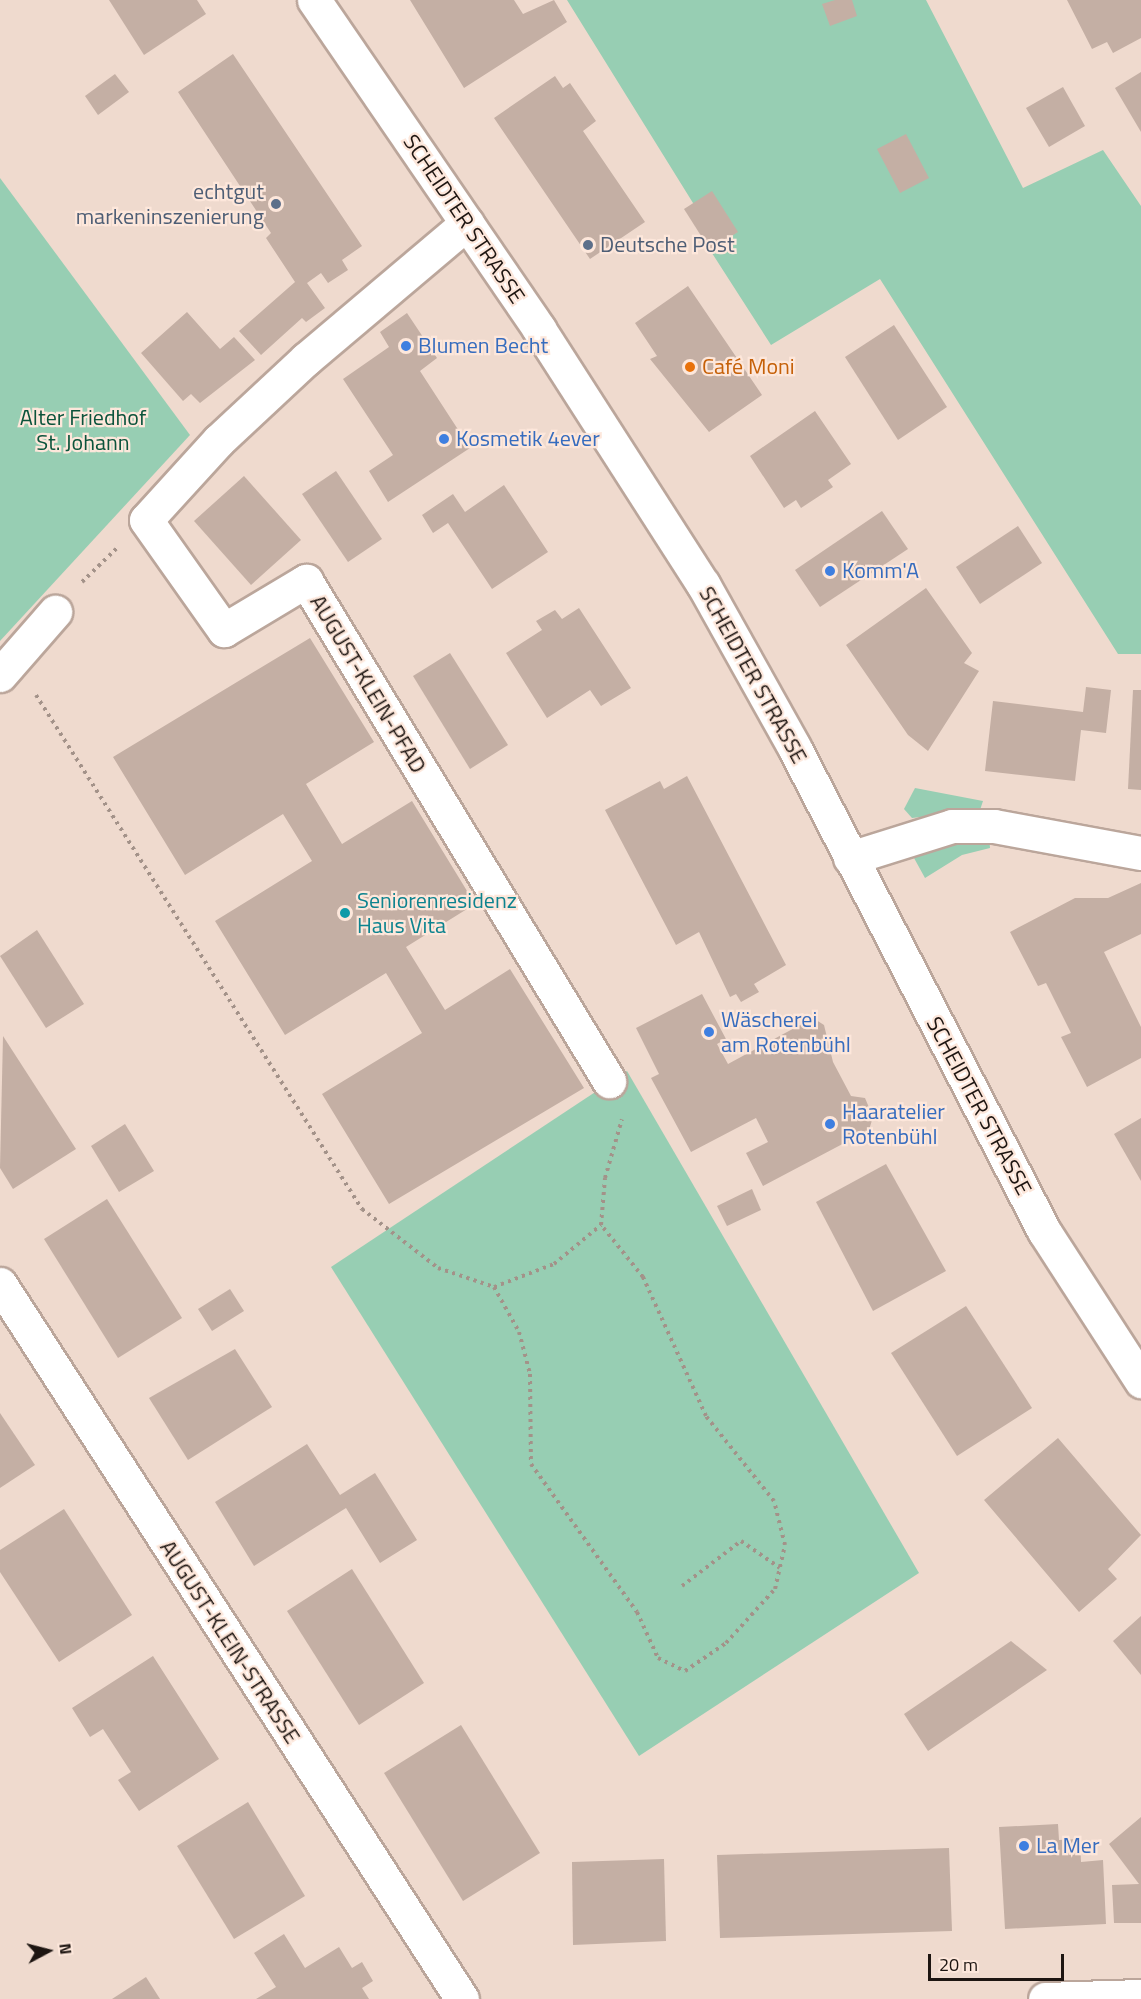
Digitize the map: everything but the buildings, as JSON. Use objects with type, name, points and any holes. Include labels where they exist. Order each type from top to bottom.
[{"type":"street","name":"SCHEIDTER STRASSE","points":[[314,0],[467,223],[703,584],[850,858],[1044,1231],[1141,1381]]},
{"type":"street","name":"AUGUST-KLEIN-PFAD","points":[[467,223],[306,359],[219,440],[146,520],[224,630],[306,581],[609,1080]]},
{"type":"street","points":[[7,667],[55,612]]},
{"type":"street","points":[[850,858],[952,826],[994,826],[1141,853]]},
{"type":"street","name":"AUGUST-KLEIN-STRASSE","points":[[0,1284],[462,1999]]},
{"type":"street","points":[[1045,1999],[1141,1996]]},
{"type":"path","points":[[82,582],[115,551]]},
{"type":"path","points":[[7,667],[362,1209],[438,1268],[494,1287],[554,1264],[601,1225]]},
{"type":"path","points":[[494,1287],[519,1332],[530,1374],[531,1464],[637,1612],[658,1658],[685,1671],[726,1643],[775,1589],[785,1545],[774,1501],[706,1416],[643,1277],[601,1225],[605,1178],[618,1140]]},
{"type":"path","points":[[682,1586],[741,1541],[780,1568]]},
{"type":"green space","points":[[567,0],[926,0],[1023,188],[1103,150],[1141,206],[1141,654],[1118,654],[880,279],[771,345],[710,250],[737,232],[693,203]]},
{"type":"green space","name":"Alter Friedhof St. Johann","points":[[0,178],[190,435],[0,641]]},
{"type":"green space","points":[[915,788],[983,801],[980,810],[912,818],[904,809]]},
{"type":"green space","points":[[989,836],[990,848],[962,855],[925,878],[914,858],[959,839]]},
{"type":"green space","points":[[627,1071],[919,1573],[639,1756],[331,1267]]},
{"type":"place","name":"echtgut markeninszenierung","points":[[276,204]]},
{"type":"place","name":"Deutsche Post","points":[[588,245]]},
{"type":"place","name":"Blumen Becht","points":[[406,346]]},
{"type":"place","name":"Café Moni","points":[[690,367]]},
{"type":"place","name":"Kosmetik 4ever","points":[[444,439]]},
{"type":"place","name":"Komm'A","points":[[830,571]]},
{"type":"place","name":"Seniorenresidenz Haus Vita","points":[[345,913]]},
{"type":"place","name":"Wäscherei am Rotenbühl","points":[[709,1032]]},
{"type":"place","name":"Haaratelier Rotenbühl","points":[[830,1124]]},
{"type":"place","name":"La Mer","points":[[1024,1846]]}]
